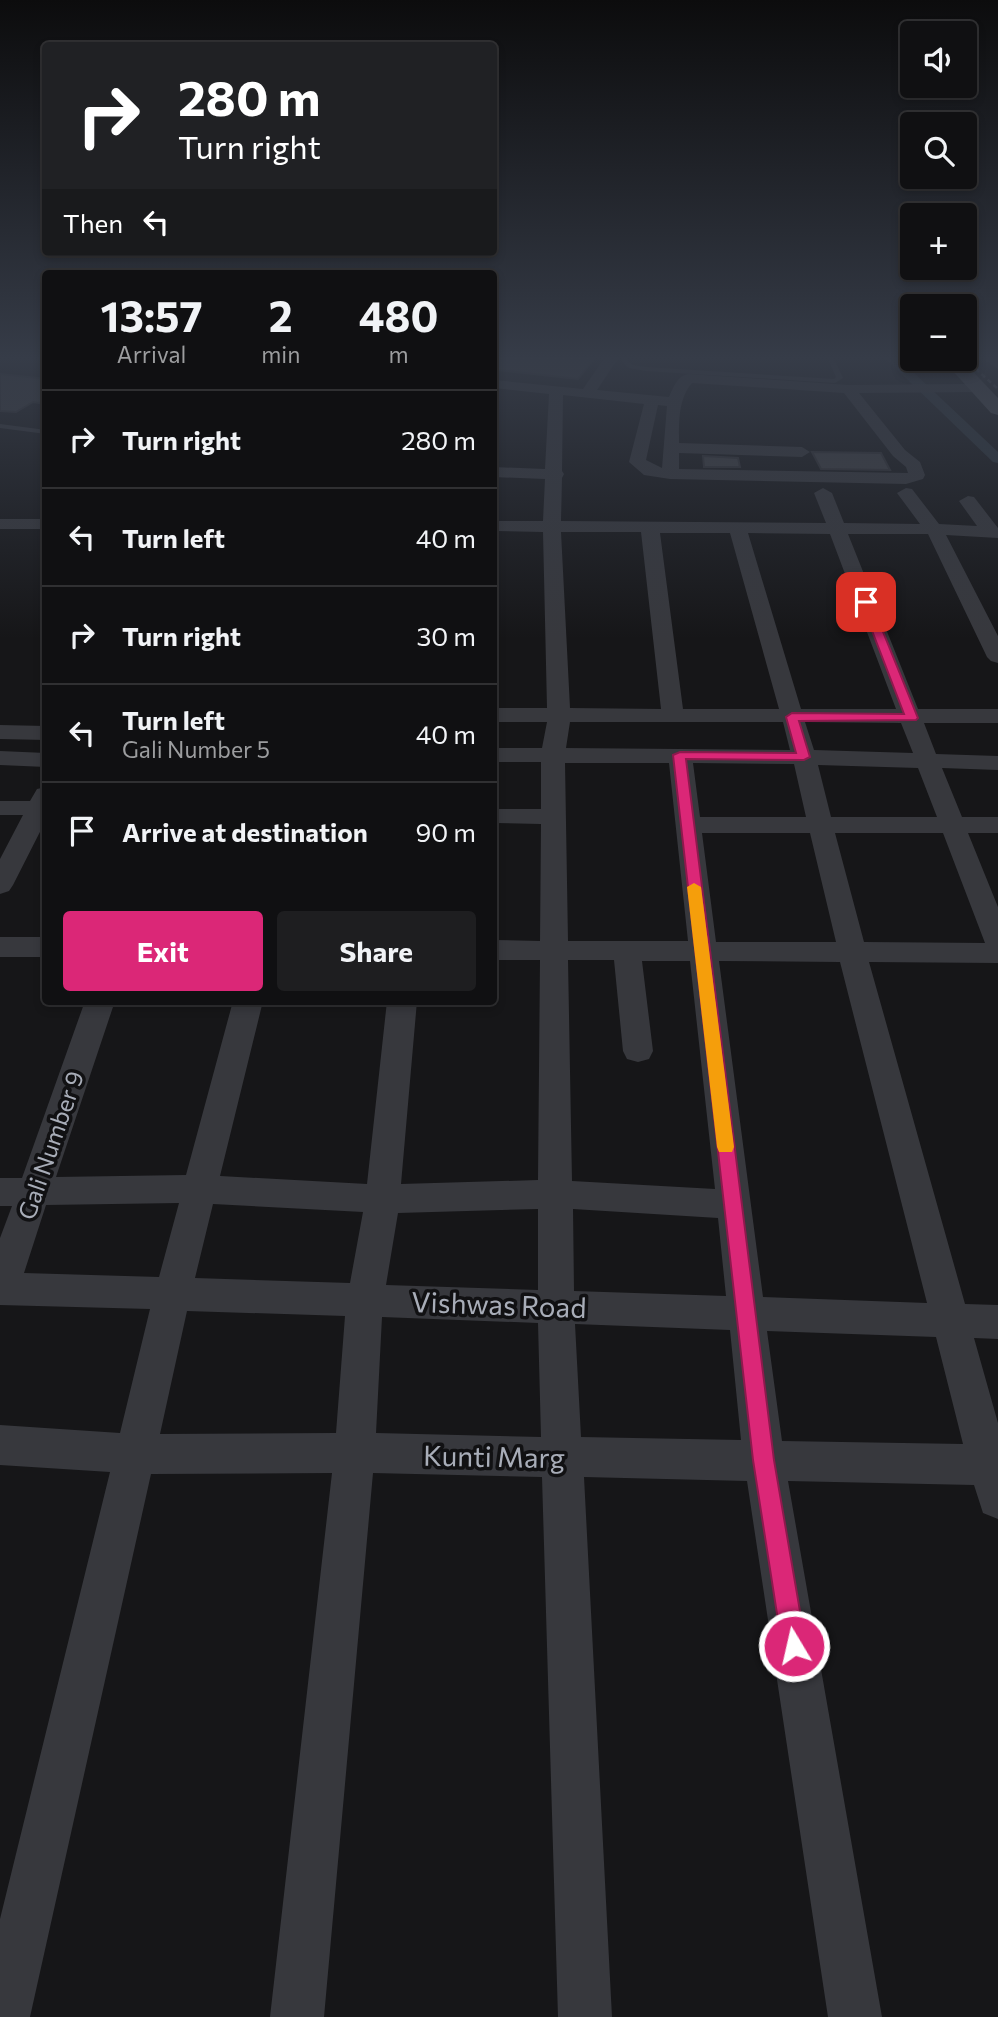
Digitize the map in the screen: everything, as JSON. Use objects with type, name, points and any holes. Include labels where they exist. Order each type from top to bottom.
[{"type":"street","points":[[556,451],[552,527],[559,717],[554,754],[553,950],[556,1306],[585,2017]]},
{"type":"street","points":[[640,451],[638,462],[650,471],[670,474],[896,479],[917,475],[915,465],[898,451]]},
{"type":"street","points":[[670,474],[673,451]]},
{"type":"street","points":[[774,451],[802,452]]},
{"type":"street","points":[[497,472],[556,474]]},
{"type":"street","points":[[823,493],[998,942]]},
{"type":"street","points":[[906,494],[933,529],[998,657]]},
{"type":"street","points":[[968,501],[994,532]]},
{"type":"street","points":[[0,524],[42,524]]},
{"type":"street","points":[[497,526],[933,529],[994,532]]},
{"type":"street","points":[[650,528],[673,717]]},
{"type":"street","points":[[738,529],[804,757],[852,952],[994,1481]]},
{"type":"street","points":[[497,715],[912,718],[998,716]]},
{"type":"street","points":[[0,732],[42,733]]},
{"type":"street","points":[[497,755],[680,755],[998,763]]},
{"type":"street","points":[[680,755],[701,951],[764,1460],[855,2017]]},
{"type":"street","points":[[0,758],[42,760]]},
{"type":"street","points":[[0,808],[42,803]]},
{"type":"street","points":[[0,885],[42,805]]},
{"type":"street","points":[[497,816],[554,817]]},
{"type":"street","points":[[687,825],[998,825]]},
{"type":"street","points":[[0,947],[42,947]]},
{"type":"street","points":[[497,950],[998,953]]},
{"type":"street","points":[[627,951],[638,1051]]},
{"type":"street","name":"Gali Number 9","points":[[0,1288],[17,1193],[98,1005]]},
{"type":"street","points":[[3,2017],[173,1292],[247,1005]]},
{"type":"street","points":[[297,2017],[355,1454],[365,1299],[383,1199],[402,1005]]},
{"type":"street","points":[[17,1193],[200,1189],[383,1199],[555,1194],[733,1205]]},
{"type":"street","name":"Vishwas Road","points":[[0,1288],[998,1322]]},
{"type":"street","name":"Kunti Marg","points":[[0,1446],[135,1454],[764,1460],[994,1481]]},
{"type":"building","points":[[812,452],[881,453],[890,470],[821,469]]},
{"type":"building","points":[[703,456],[738,458],[740,467],[704,467]]},
{"type":"waterway","points":[[990,451],[998,459]]},
{"type":"slow traffic","points":[[694,887],[726,1147]]},
{"type":"route","points":[[794,1646],[764,1460],[701,951],[680,755],[804,757],[792,717],[912,718],[866,602]]}]
